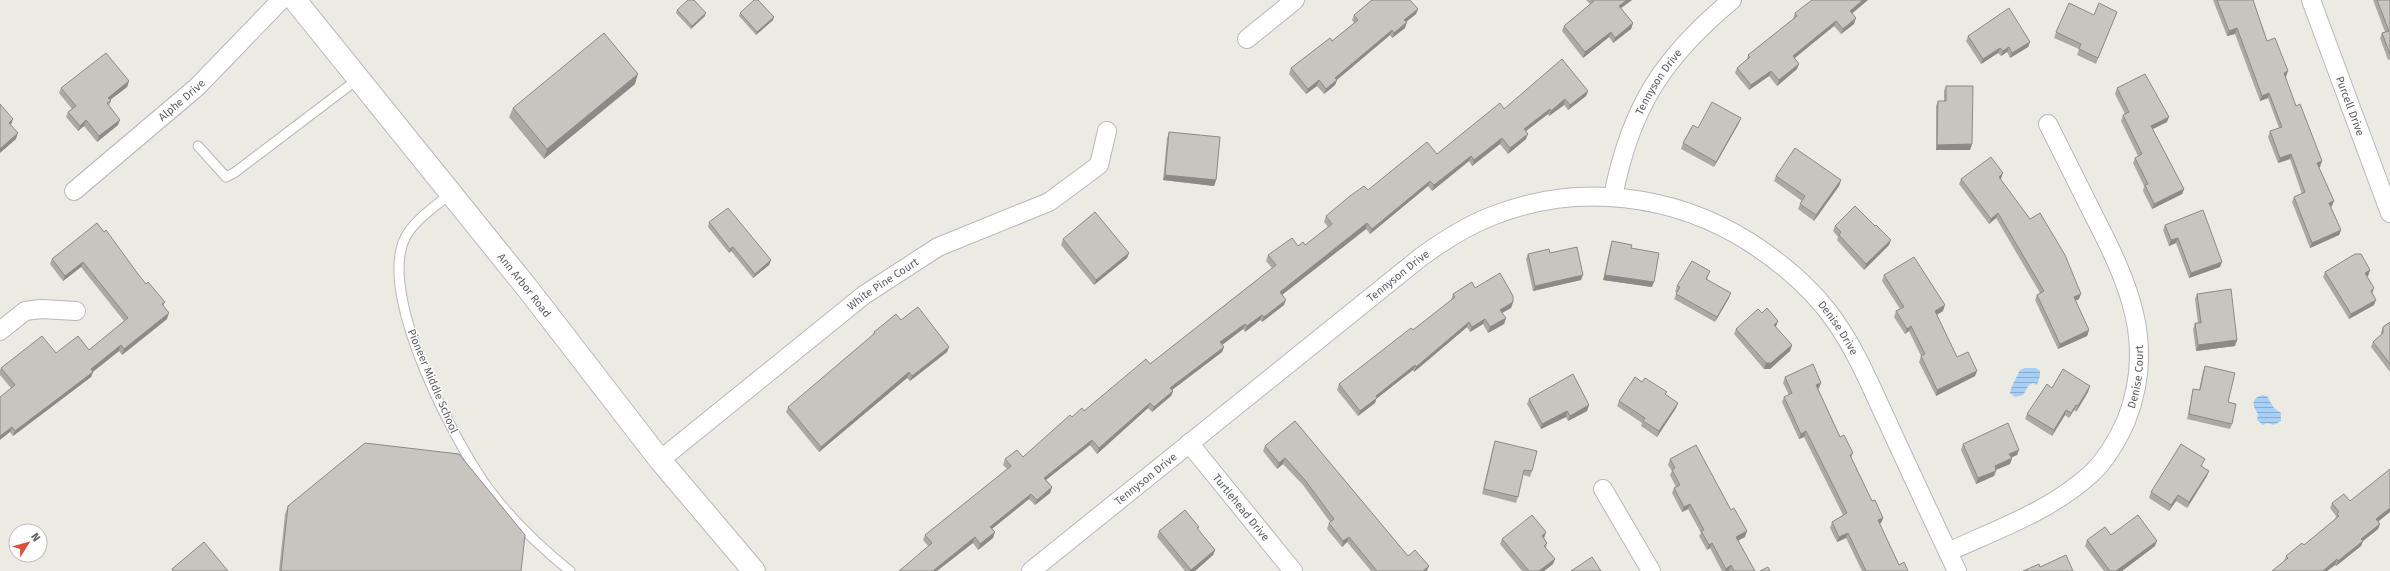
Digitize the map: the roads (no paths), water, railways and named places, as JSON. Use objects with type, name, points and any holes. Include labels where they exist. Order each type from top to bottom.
[{"type":"main road","name":"Ann Arbor Road","points":[[295,0],[451,194],[660,460],[754,571]]},
{"type":"street","name":"Alphe Drive","points":[[74,191],[197,87],[281,0]]},
{"type":"street","points":[[1247,39],[1295,0]]},
{"type":"street","name":"Tennyson Drive","points":[[1031,571],[1420,257],[1452,235],[1492,216],[1526,205],[1555,200],[1613,197],[1626,143],[1634,121],[1652,85],[1675,53],[1692,35],[1732,0]]},
{"type":"street","name":"Purcell Drive","points":[[2311,0],[2390,213]]},
{"type":"street","name":"Denise Court","points":[[1948,552],[2037,511],[2083,480],[2109,452],[2122,430],[2134,395],[2139,357],[2137,328],[2127,286],[2116,260],[2048,124]]},
{"type":"street","name":"White Pine Court","points":[[660,460],[864,296],[938,247],[1050,202],[1099,165],[1107,131]]},
{"type":"street","name":"Denise Drive","points":[[1613,197],[1662,203],[1712,220],[1768,254],[1810,290],[1835,321],[1856,355],[1957,571]]},
{"type":"street","points":[[0,331],[25,311],[41,309],[76,311]]},
{"type":"street","name":"Turtlehead Drive","points":[[1189,443],[1293,571]]},
{"type":"street","points":[[1603,489],[1652,571]]},
{"type":"lane","points":[[198,146],[226,177],[234,174],[358,79]]},
{"type":"lane","name":"Pioneer Middle School","points":[[451,194],[415,224],[405,238],[399,259],[399,284],[404,310],[431,382],[453,432],[471,463],[526,534],[570,571]]},
{"type":"water","points":[[2025,368],[2036,368],[2040,371],[2037,385],[2033,383],[2029,385],[2023,395],[2015,397],[2010,393],[2011,388],[2020,370]]},
{"type":"water","points":[[2263,395],[2267,396],[2274,408],[2281,413],[2281,421],[2274,425],[2267,423],[2263,425],[2257,420],[2258,414],[2254,403],[2256,398]]}]
